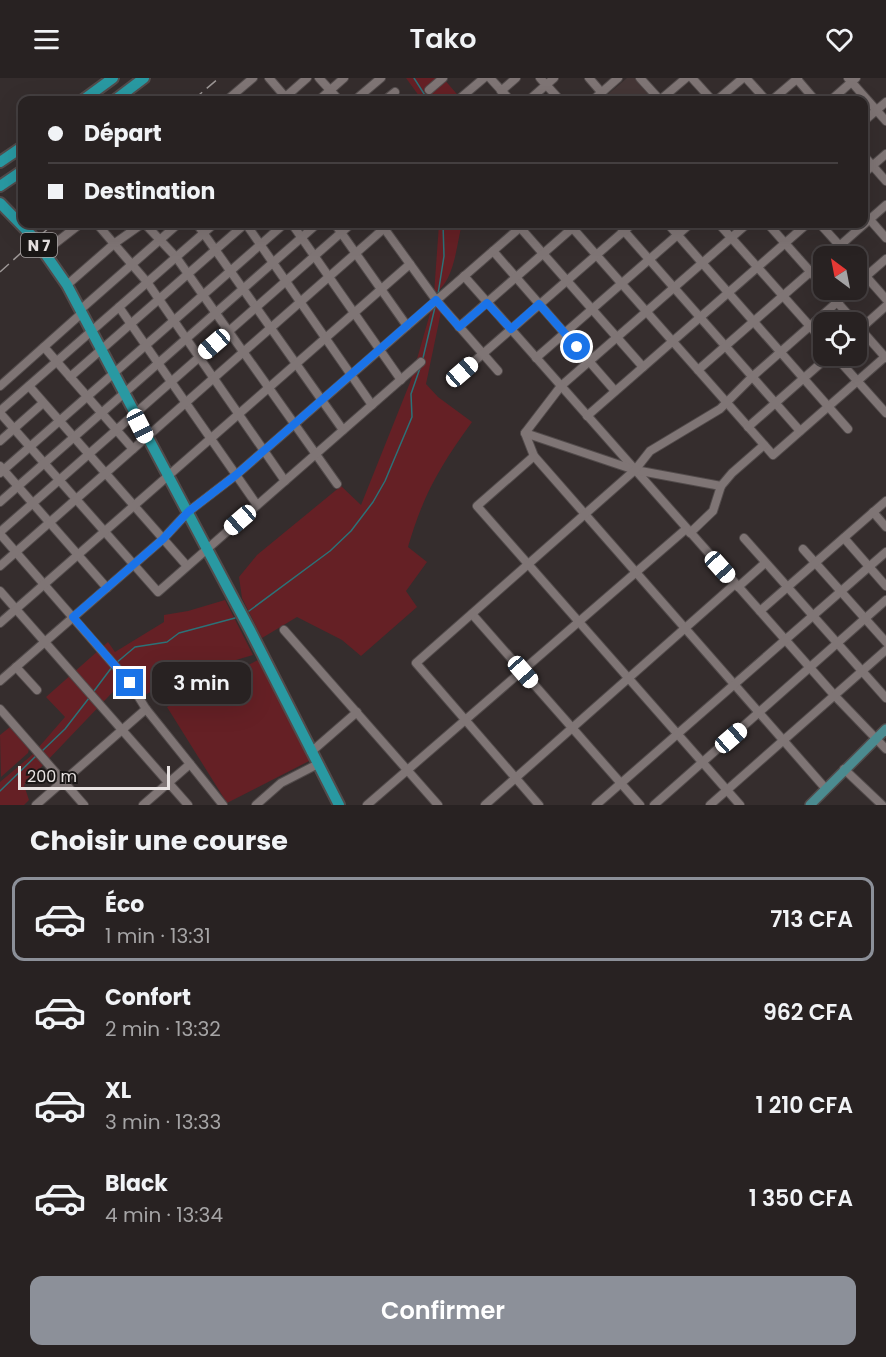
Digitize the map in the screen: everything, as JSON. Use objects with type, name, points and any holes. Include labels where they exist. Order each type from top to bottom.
[{"type":"highway","points":[[123,96],[144,78]]},
{"type":"highway","points":[[88,96],[109,79]]},
{"type":"highway","points":[[0,162],[18,150]]},
{"type":"highway","points":[[0,172],[3,177],[0,186]]},
{"type":"highway","points":[[0,186],[18,174]]},
{"type":"highway","name":"N 7","points":[[0,186],[3,206],[18,223]]},
{"type":"highway","name":"N 7","points":[[23,228],[44,252],[67,285],[167,477],[188,512],[339,805]]},
{"type":"main road","points":[[810,805],[886,729]]},
{"type":"street","points":[[235,96],[254,78]]},
{"type":"street","points":[[269,78],[282,96]]},
{"type":"street","points":[[289,96],[307,78]]},
{"type":"street","points":[[319,78],[336,96]]},
{"type":"street","points":[[324,96],[344,78]]},
{"type":"street","points":[[360,96],[381,78]]},
{"type":"street","points":[[429,90],[443,78]]},
{"type":"street","points":[[463,96],[484,78]]},
{"type":"street","points":[[490,78],[506,96]]},
{"type":"street","points":[[501,91],[516,78]]},
{"type":"street","points":[[540,78],[556,96]]},
{"type":"street","points":[[534,96],[555,78]]},
{"type":"street","points":[[589,78],[602,93]]},
{"type":"street","points":[[598,96],[618,78]]},
{"type":"street","points":[[640,78],[656,96]]},
{"type":"street","points":[[665,96],[686,78]]},
{"type":"street","points":[[693,78],[709,96]]},
{"type":"street","points":[[722,96],[744,78],[762,96]]},
{"type":"street","points":[[777,96],[797,78],[812,96]]},
{"type":"street","points":[[109,79],[118,96]]},
{"type":"street","points":[[835,96],[852,79],[865,96]]},
{"type":"street","points":[[390,96],[395,92]]},
{"type":"street","points":[[868,100],[886,121]]},
{"type":"street","points":[[868,117],[886,102]]},
{"type":"street","points":[[868,170],[886,154]]},
{"type":"street","points":[[868,160],[886,181]]},
{"type":"street","points":[[868,215],[886,206]]},
{"type":"street","points":[[868,217],[886,238]]},
{"type":"street","points":[[44,252],[75,228]]},
{"type":"street","points":[[101,228],[147,282],[285,481]]},
{"type":"street","points":[[67,285],[115,243],[138,228]]},
{"type":"street","points":[[148,228],[188,273],[337,484]]},
{"type":"street","points":[[0,386],[173,228]]},
{"type":"street","points":[[200,228],[343,430]]},
{"type":"street","points":[[210,228],[0,412],[158,592],[421,362]]},
{"type":"street","points":[[70,376],[240,228]]},
{"type":"street","points":[[248,228],[372,405]]},
{"type":"street","points":[[107,588],[1,469],[30,447],[279,228]]},
{"type":"street","points":[[295,228],[400,380]]},
{"type":"street","points":[[0,502],[312,228]]},
{"type":"street","points":[[338,228],[407,326]]},
{"type":"street","points":[[223,805],[146,709],[130,683],[0,533],[346,228]]},
{"type":"street","points":[[0,566],[382,228]]},
{"type":"street","points":[[387,228],[436,300],[498,371]]},
{"type":"street","points":[[0,681],[163,539],[188,512],[236,475],[517,228]]},
{"type":"street","points":[[522,228],[643,367]]},
{"type":"street","points":[[459,327],[570,228]]},
{"type":"street","points":[[575,228],[596,255],[773,455],[886,357],[867,337]]},
{"type":"street","points":[[621,228],[800,431]]},
{"type":"street","points":[[462,372],[627,228]]},
{"type":"street","points":[[672,228],[849,429]]},
{"type":"street","points":[[536,358],[686,228]]},
{"type":"street","points":[[723,228],[813,329]]},
{"type":"street","points":[[525,433],[561,386],[742,228]]},
{"type":"street","points":[[772,228],[813,275]]},
{"type":"street","points":[[587,416],[802,228]]},
{"type":"street","points":[[824,228],[840,246],[856,228]]},
{"type":"street","points":[[492,251],[615,391]]},
{"type":"street","points":[[867,275],[886,259]]},
{"type":"street","points":[[0,623],[411,264]]},
{"type":"street","points":[[698,370],[813,269]]},
{"type":"street","points":[[464,276],[785,640],[886,749]]},
{"type":"street","points":[[867,277],[886,299]]},
{"type":"street","points":[[539,805],[416,663],[634,470],[650,451],[726,403],[839,300]]},
{"type":"street","points":[[837,302],[845,312]]},
{"type":"street","points":[[867,320],[886,306]]},
{"type":"street","points":[[119,307],[258,505]]},
{"type":"street","points":[[44,347],[133,449]]},
{"type":"street","points":[[748,427],[817,366]]},
{"type":"street","points":[[844,366],[886,413]]},
{"type":"street","points":[[29,386],[187,566]]},
{"type":"street","points":[[0,441],[43,403]]},
{"type":"street","points":[[525,433],[534,456],[826,789]]},
{"type":"street","points":[[525,433],[634,470],[721,486]]},
{"type":"street","points":[[367,805],[409,772],[636,573],[714,511],[721,486],[732,472],[764,446]]},
{"type":"street","points":[[534,456],[477,506],[740,805]]},
{"type":"street","points":[[760,611],[886,501]]},
{"type":"street","points":[[873,512],[886,527]]},
{"type":"street","points":[[744,538],[886,698]]},
{"type":"street","points":[[844,538],[886,586]]},
{"type":"street","points":[[803,549],[886,642]]},
{"type":"street","points":[[596,805],[886,552]]},
{"type":"street","points":[[485,805],[685,628],[765,563]]},
{"type":"street","points":[[0,591],[188,805]]},
{"type":"street","points":[[654,805],[886,600]]},
{"type":"street","points":[[472,614],[640,805]]},
{"type":"street","points":[[284,630],[438,805]]},
{"type":"street","points":[[710,805],[886,650]]},
{"type":"street","points":[[16,667],[37,690]]},
{"type":"street","points":[[0,709],[84,805]]},
{"type":"street","points":[[36,805],[146,709]]},
{"type":"street","points":[[311,752],[357,712]]},
{"type":"street","points":[[143,805],[190,764]]},
{"type":"street","points":[[256,805],[281,783],[318,764]]},
{"type":"street","points":[[844,769],[884,804]]},
{"type":"shaded area","points":[[406,78],[443,78],[459,96],[419,96]]},
{"type":"shaded area","points":[[627,78],[635,78],[651,96],[606,96]]},
{"type":"shaded area","points":[[439,228],[461,228],[451,272],[441,288],[434,294]]},
{"type":"shaded area","points":[[433,303],[441,312],[426,384],[438,397],[472,422],[426,496],[408,547],[427,562],[406,591],[417,607],[361,656],[342,640],[297,617],[262,638],[242,598],[239,577],[257,555],[341,486],[361,505],[411,380]]},
{"type":"shaded area","points":[[225,600],[253,655],[178,677],[145,695],[129,675],[24,785],[29,800],[24,805],[0,805],[0,782],[32,755],[65,717],[46,697],[108,642],[115,652],[164,622],[164,615],[188,611]]},
{"type":"shaded area","points":[[260,659],[313,759],[227,803],[167,707]]},
{"type":"shaded area","points":[[10,727],[29,749],[28,753],[1,777],[0,735]]},
{"type":"waterway","points":[[414,78],[425,96]]},
{"type":"waterway","points":[[438,294],[444,256],[443,228]]},
{"type":"waterway","points":[[423,358],[435,307]]},
{"type":"waterway","points":[[249,611],[330,551],[351,531],[373,502],[385,481],[412,417],[411,394],[420,368]]},
{"type":"waterway","points":[[116,663],[135,647],[167,642],[179,633],[235,618]]},
{"type":"waterway","points":[[94,691],[112,667]]},
{"type":"waterway","points":[[41,752],[65,729],[89,698]]},
{"type":"waterway","points":[[0,791],[37,755]]},
{"type":"railway","points":[[198,96],[219,78]]},
{"type":"railway","points":[[0,272],[49,228]]},
{"type":"route","points":[[130,683],[73,617],[163,539],[188,512],[236,475],[436,300],[459,327],[487,303],[511,329],[539,304],[577,347]]}]
